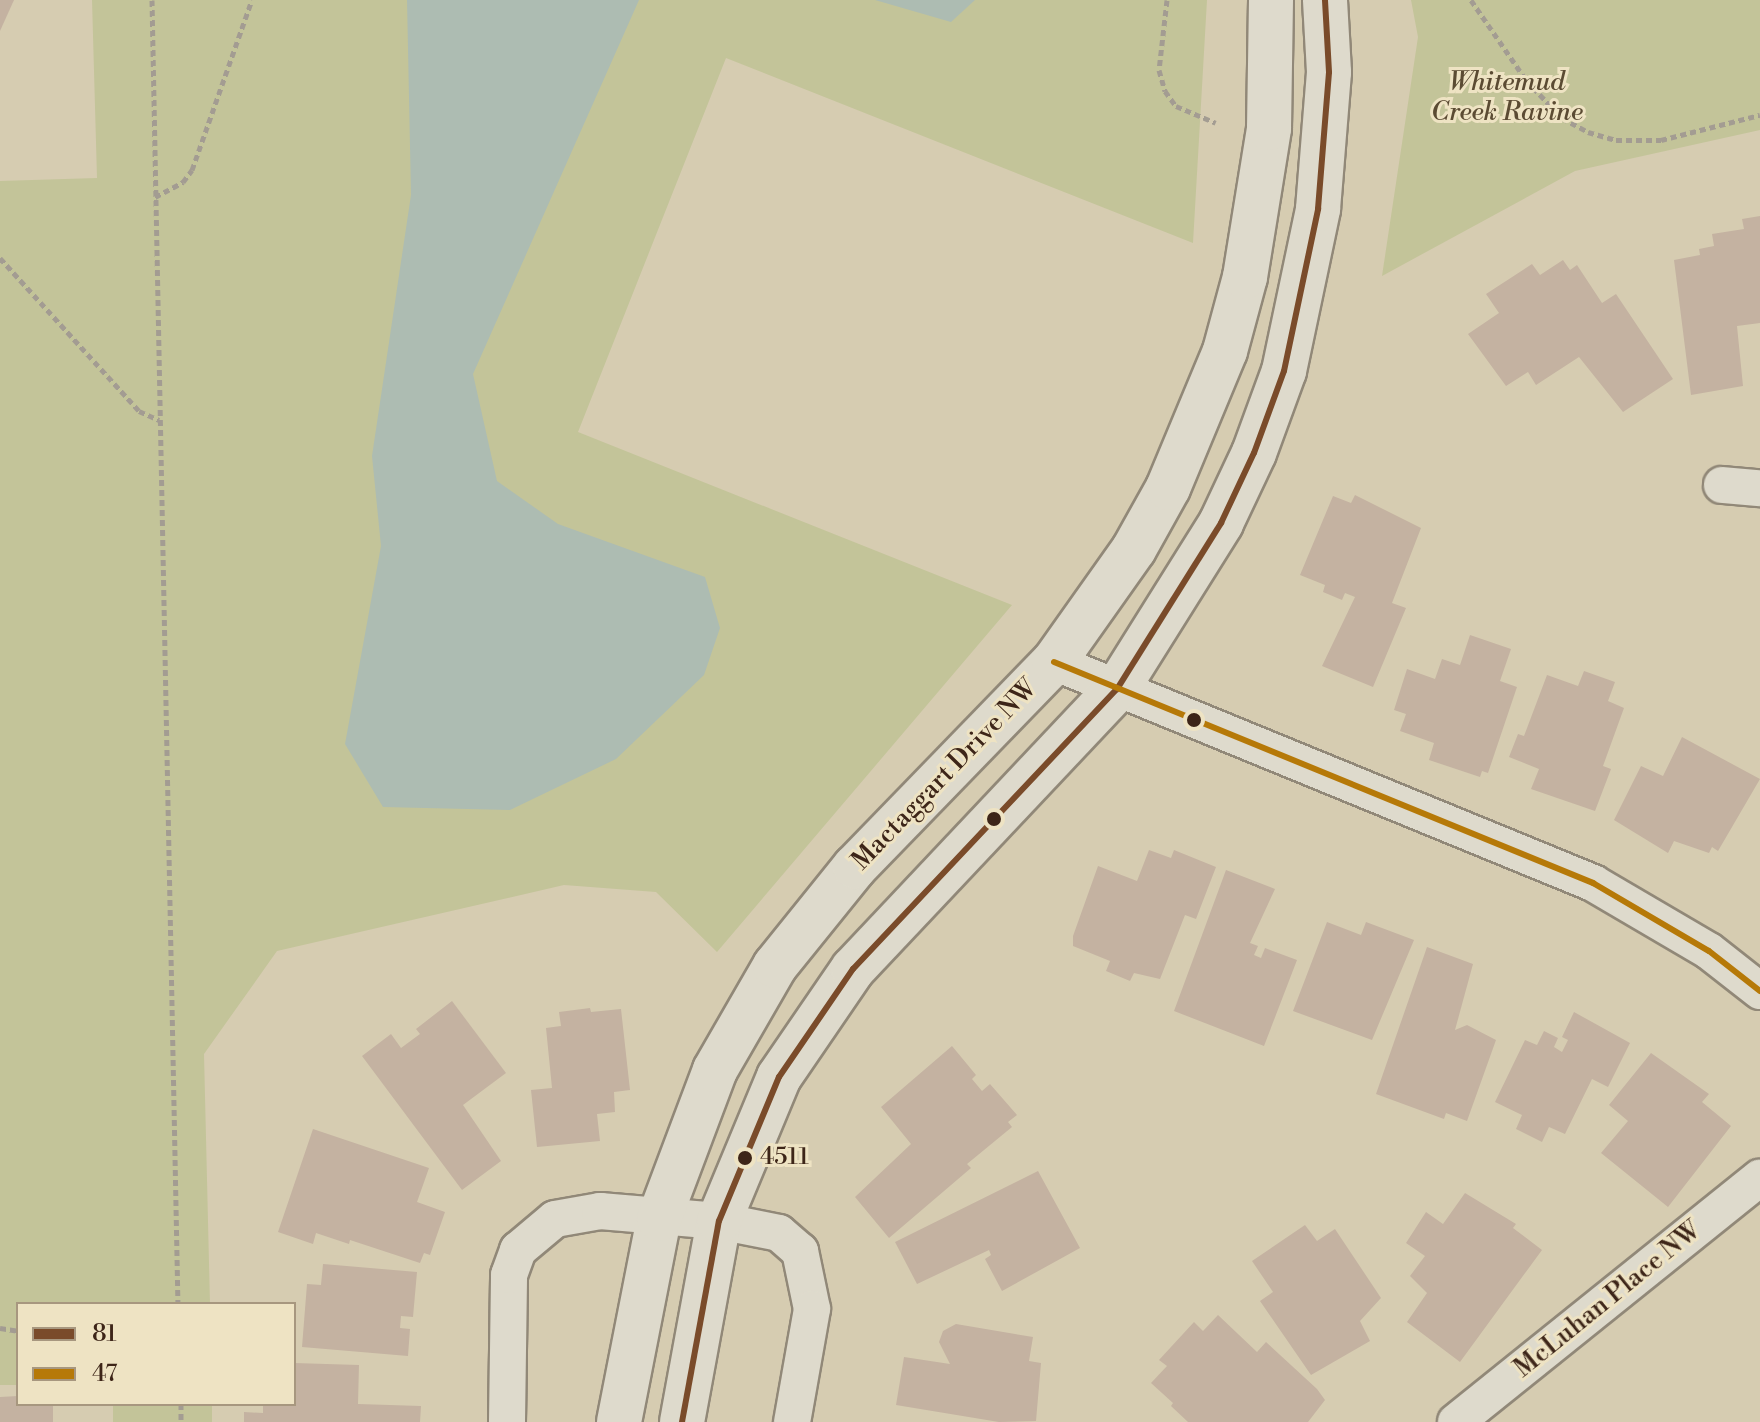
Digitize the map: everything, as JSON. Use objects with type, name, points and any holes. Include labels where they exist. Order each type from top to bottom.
[{"type":"street","name":"Mactaggart Drive NW","points":[[619,1422],[659,1219],[715,1070],[775,966],[855,867],[1054,662],[1134,549],[1168,488],[1225,351],[1261,200],[1269,128],[1271,0]]},
{"type":"street","points":[[682,1422],[719,1221],[779,1077],[853,969],[1117,689],[1221,523],[1284,371],[1308,267],[1327,139],[1325,0]]},
{"type":"street","points":[[1722,485],[1760,488]]},
{"type":"street","points":[[1054,662],[1593,883],[1709,951],[1760,991]]},
{"type":"street","name":"McLuhan Place NW","points":[[1456,1422],[1760,1178]]},
{"type":"street","points":[[507,1422],[509,1275],[518,1250],[555,1219],[600,1211],[659,1219],[719,1221],[779,1233],[800,1251],[812,1309],[792,1422]]},
{"type":"path","points":[[152,0],[178,1302]]},
{"type":"path","points":[[155,197],[183,182],[192,170],[252,0]]},
{"type":"path","points":[[1167,0],[1159,70],[1165,91],[1176,106],[1216,123]]},
{"type":"path","points":[[1471,0],[1526,80],[1562,118],[1588,132],[1616,140],[1661,140],[1760,115]]},
{"type":"path","points":[[0,258],[139,411],[159,420]]},
{"type":"green space","points":[[92,0],[1207,0],[1193,243],[726,58],[578,432],[1012,605],[717,952],[656,892],[564,885],[277,951],[204,1054],[210,1302],[16,1302],[16,1385],[0,1385],[0,181],[97,178]]},
{"type":"green space","name":"Whitemud Creek Ravine","points":[[1411,0],[1760,0],[1760,130],[1575,171],[1382,276],[1418,37]]},
{"type":"green space","points":[[113,1406],[212,1406],[212,1422],[113,1422]]},
{"type":"shaded area","points":[[407,0],[639,0],[473,374],[497,481],[558,524],[705,577],[720,628],[704,675],[616,759],[510,810],[383,807],[345,744],[381,546],[372,456],[411,195]]},
{"type":"shaded area","points":[[875,0],[975,0],[951,22]]},
{"type":"building","points":[[0,0],[14,0],[0,31]]},
{"type":"building","points":[[1760,216],[1760,323],[1737,326],[1743,386],[1691,395],[1674,260],[1700,255],[1699,249],[1714,246],[1712,234],[1744,229],[1742,219]]},
{"type":"building","points":[[1563,260],[1570,270],[1577,265],[1602,303],[1616,294],[1673,379],[1623,412],[1579,357],[1536,385],[1528,372],[1506,386],[1468,334],[1499,313],[1486,294],[1532,264],[1540,275]]},
{"type":"building","points":[[1355,495],[1421,528],[1392,603],[1406,608],[1373,687],[1322,666],[1355,597],[1345,593],[1342,600],[1323,592],[1325,585],[1300,575],[1333,496],[1351,503]]},
{"type":"building","points":[[1470,635],[1511,649],[1500,681],[1517,687],[1488,773],[1482,771],[1480,777],[1429,760],[1434,743],[1400,731],[1406,714],[1394,710],[1407,669],[1435,679],[1442,659],[1460,665]]},
{"type":"building","points":[[1584,671],[1615,682],[1608,701],[1624,708],[1603,766],[1611,769],[1595,811],[1531,789],[1539,769],[1509,757],[1518,734],[1524,736],[1547,675],[1578,686]]},
{"type":"building","points":[[1682,737],[1760,779],[1718,851],[1712,847],[1709,853],[1674,841],[1668,853],[1614,820],[1641,766],[1663,776]]},
{"type":"building","points":[[1149,850],[1171,858],[1174,850],[1216,867],[1196,919],[1185,915],[1160,979],[1134,973],[1130,981],[1106,971],[1110,961],[1073,946],[1073,936],[1098,866],[1137,881]]},
{"type":"building","points":[[1226,870],[1275,889],[1250,943],[1258,946],[1254,955],[1261,958],[1265,948],[1297,960],[1264,1046],[1174,1011]]},
{"type":"building","points":[[1327,922],[1361,935],[1366,922],[1414,940],[1372,1040],[1293,1011]]},
{"type":"building","points":[[1427,947],[1473,964],[1455,1030],[1467,1025],[1496,1040],[1467,1121],[1446,1113],[1444,1119],[1376,1094]]},
{"type":"building","points":[[452,1001],[506,1073],[463,1105],[501,1161],[462,1190],[362,1056],[391,1034],[401,1048],[420,1034],[416,1029]]},
{"type":"building","points":[[590,1008],[591,1012],[621,1009],[630,1090],[614,1092],[615,1112],[597,1114],[600,1141],[537,1147],[531,1090],[552,1088],[546,1028],[561,1026],[559,1012]]},
{"type":"building","points":[[1574,1012],[1630,1043],[1608,1087],[1592,1079],[1565,1134],[1549,1127],[1542,1142],[1516,1129],[1522,1115],[1495,1102],[1525,1040],[1537,1045],[1544,1031],[1558,1038],[1554,1047],[1562,1052],[1568,1040],[1562,1037]]},
{"type":"building","points":[[952,1046],[976,1075],[972,1079],[982,1091],[990,1084],[1017,1115],[1008,1122],[1012,1127],[967,1164],[971,1168],[889,1238],[855,1197],[911,1144],[881,1107]]},
{"type":"building","points":[[1651,1053],[1709,1094],[1702,1102],[1731,1126],[1668,1207],[1601,1153],[1628,1121],[1609,1105]]},
{"type":"building","points":[[313,1129],[429,1168],[417,1202],[445,1212],[430,1255],[424,1253],[420,1263],[350,1240],[349,1244],[316,1233],[313,1244],[278,1232]]},
{"type":"building","points":[[1038,1171],[1080,1248],[1002,1291],[985,1259],[991,1255],[989,1250],[917,1284],[895,1242]]},
{"type":"building","points":[[1465,1193],[1516,1224],[1513,1228],[1542,1250],[1460,1362],[1407,1322],[1427,1293],[1410,1276],[1425,1256],[1406,1243],[1426,1212],[1443,1224]]},
{"type":"building","points":[[1305,1225],[1317,1241],[1335,1229],[1381,1298],[1360,1321],[1370,1341],[1311,1375],[1260,1301],[1273,1292],[1252,1261]]},
{"type":"building","points":[[323,1264],[417,1272],[413,1317],[401,1316],[400,1328],[410,1329],[408,1356],[302,1347],[307,1284],[321,1285]]},
{"type":"building","points":[[1218,1315],[1257,1352],[1266,1342],[1317,1389],[1325,1400],[1308,1422],[1188,1422],[1151,1383],[1167,1366],[1159,1360],[1194,1322],[1203,1331]]},
{"type":"building","points":[[956,1324],[1033,1337],[1029,1361],[1041,1363],[1036,1421],[999,1422],[896,1405],[904,1357],[950,1364],[939,1342],[943,1331]]},
{"type":"building","points":[[296,1363],[359,1365],[358,1404],[421,1406],[420,1422],[244,1422],[244,1412],[263,1413],[263,1406],[296,1406]]},
{"type":"building","points":[[16,1396],[16,1406],[53,1406],[53,1422],[0,1422],[0,1397]]},
{"type":"transit line","name":"81","points":[[682,1422],[719,1221],[779,1077],[853,969],[1117,689],[1221,523],[1254,453],[1284,371],[1318,209],[1329,72],[1325,0]]},
{"type":"transit line","name":"47","points":[[1054,662],[1593,883],[1709,951],[1760,991]]},
{"type":"place","name":"4511","points":[[745,1158]]}]
